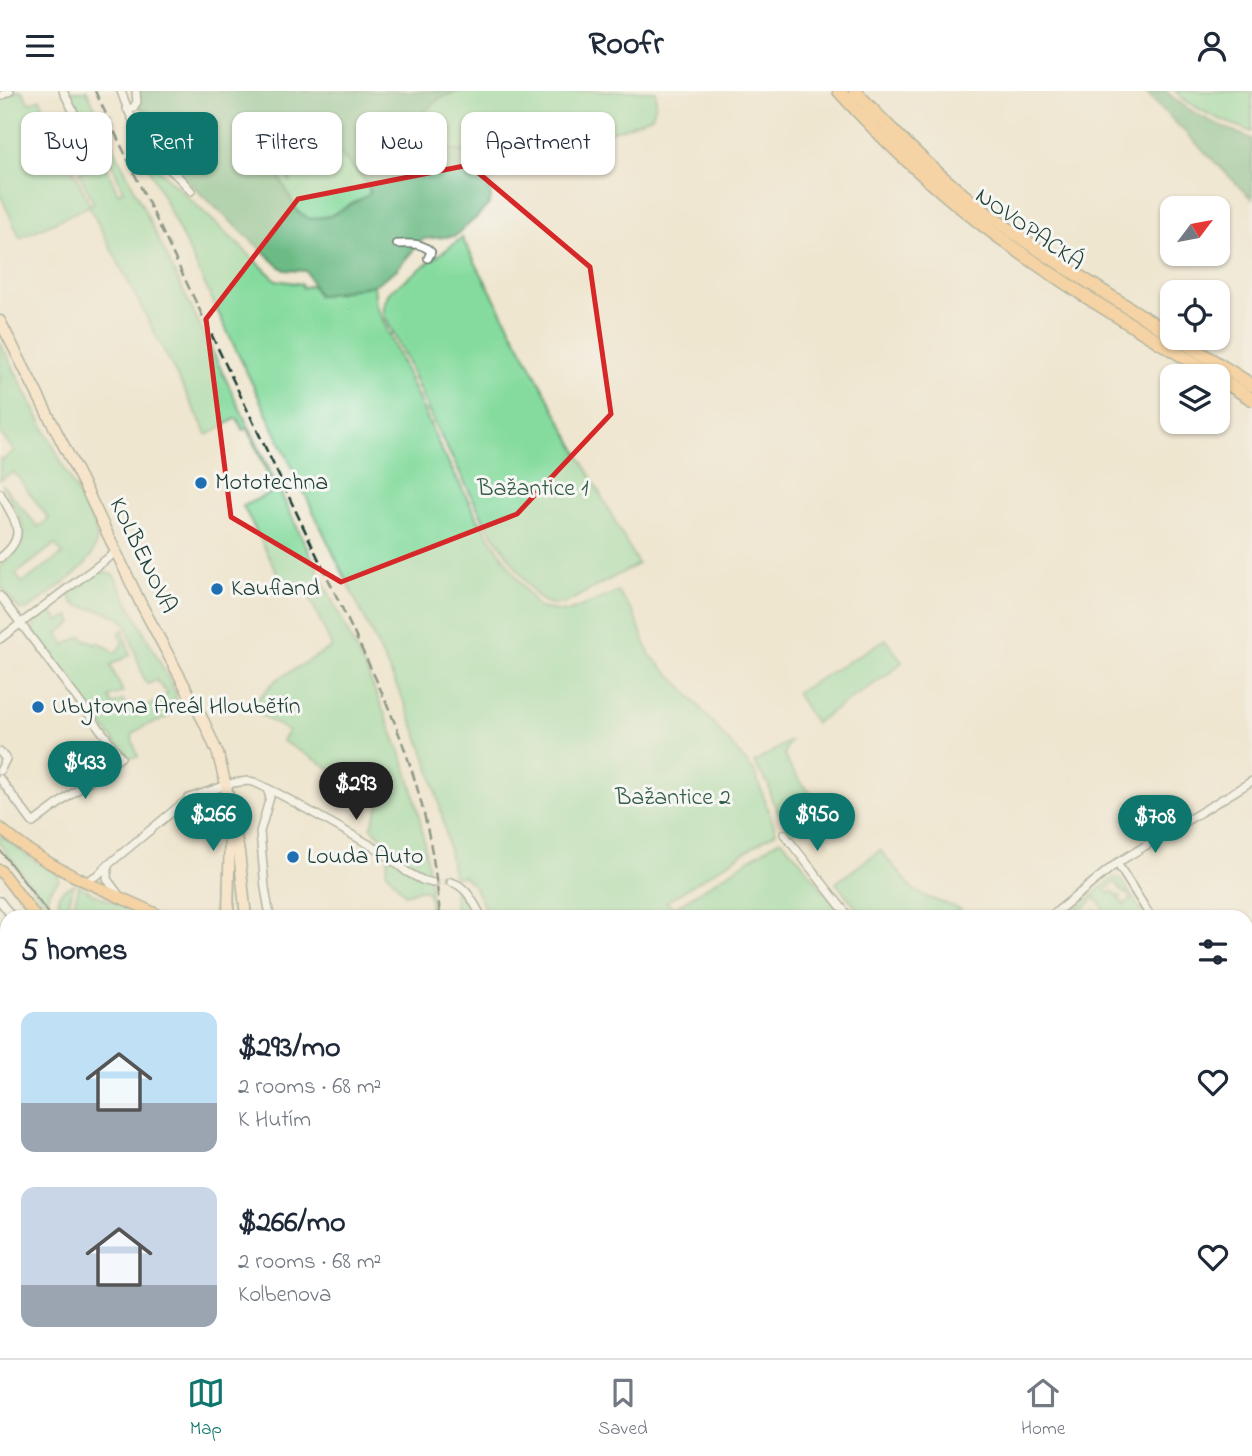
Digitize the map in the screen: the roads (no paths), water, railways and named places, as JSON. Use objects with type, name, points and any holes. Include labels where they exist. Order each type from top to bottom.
[{"type":"highway","name":"NOVOPACKÁ","points":[[839,91],[903,157],[943,194],[984,226],[1049,272],[1196,364]]},
{"type":"highway","name":"NOVOPACKÁ","points":[[855,91],[909,147],[990,216],[1074,274],[1160,328]]},
{"type":"highway","points":[[1196,350],[1252,385]]},
{"type":"highway","name":"NOVOPACKÁ","points":[[1230,385],[1252,399]]},
{"type":"main road","name":"KOLBENOVA","points":[[0,321],[140,603],[204,722],[218,754],[230,814]]},
{"type":"main road","points":[[229,910],[230,814]]},
{"type":"main road","points":[[230,814],[241,864],[245,910]]},
{"type":"main road","points":[[0,828],[29,851],[61,870],[148,910]]},
{"type":"main road","points":[[4,875],[31,910]]},
{"type":"street","points":[[0,96],[10,91]]},
{"type":"street","points":[[63,91],[74,112]]},
{"type":"street","points":[[121,91],[127,109],[153,153],[191,191]]},
{"type":"street","points":[[127,109],[133,108],[137,102],[136,91]]},
{"type":"street","points":[[397,244],[425,247],[431,252],[428,258]]},
{"type":"street","points":[[0,493],[15,521],[18,533],[15,543],[0,558]]},
{"type":"street","points":[[0,639],[116,552]]},
{"type":"street","points":[[0,596],[121,757],[33,823],[0,779]]},
{"type":"street","points":[[0,752],[6,759],[0,771]]},
{"type":"street","points":[[1059,910],[1117,863],[1252,781]]},
{"type":"street","points":[[85,882],[97,876],[189,798],[233,783],[254,782],[381,851],[407,872],[433,883]]},
{"type":"street","points":[[267,788],[270,797],[260,832],[269,910]]},
{"type":"street","points":[[205,793],[219,801],[230,814]]},
{"type":"street","points":[[784,834],[844,910]]},
{"type":"street","points":[[1117,863],[1147,910]]},
{"type":"street","points":[[109,864],[107,879],[121,898]]},
{"type":"street","points":[[451,882],[466,890],[478,910]]},
{"type":"tunnel","points":[[433,883],[451,882]]},
{"type":"tram line","points":[[0,850],[46,910]]},
{"type":"railway","points":[[95,91],[388,707],[419,794],[432,853],[439,910]]},
{"type":"place","name":"Mototechna","points":[[201,483]]},
{"type":"place","name":"Kaufland","points":[[217,589]]},
{"type":"place","name":"Ubytovna Areál Hloubětín","points":[[38,707]]},
{"type":"place","name":"Louda Auto","points":[[293,857]]},
{"type":"park label","name":"Bažantice 1","points":[[533,489]]},
{"type":"park label","name":"Bažantice 2","points":[[673,798]]}]
